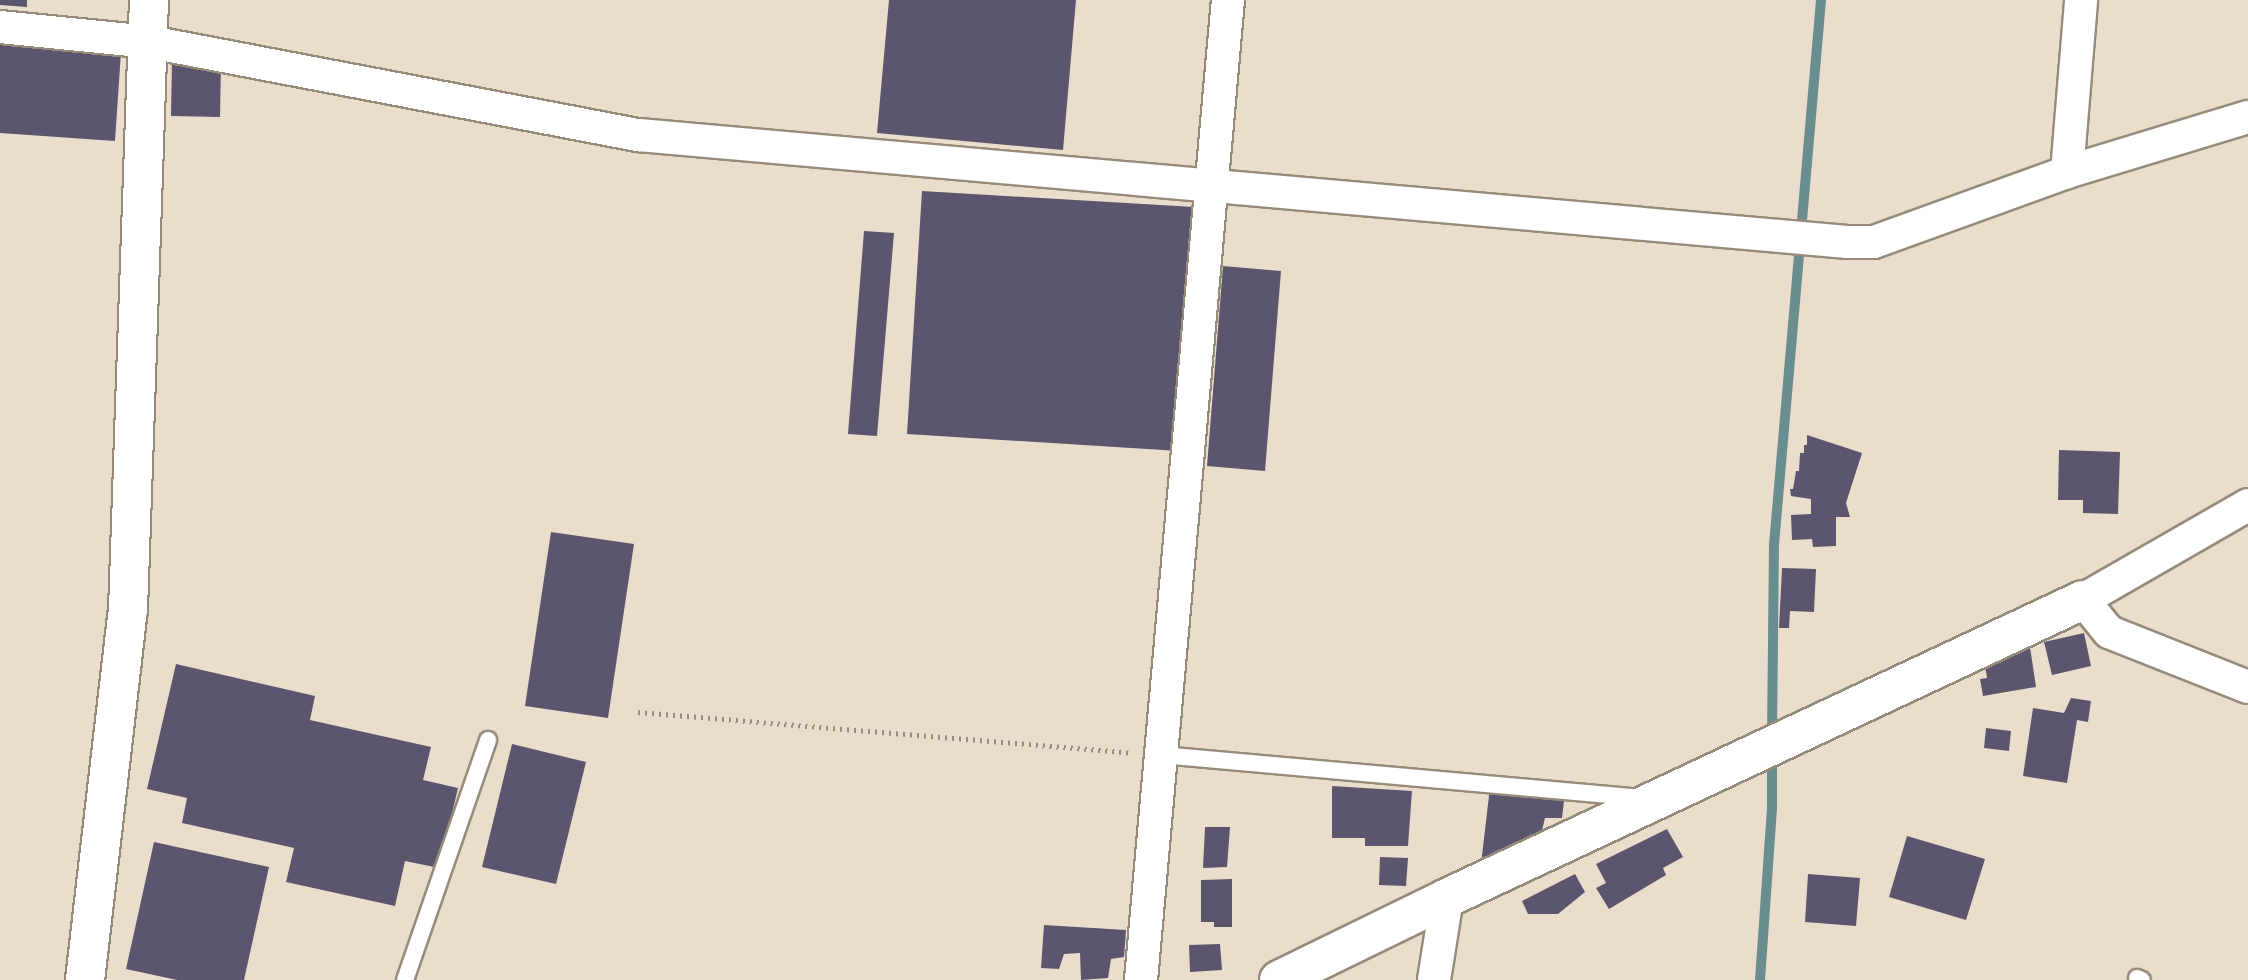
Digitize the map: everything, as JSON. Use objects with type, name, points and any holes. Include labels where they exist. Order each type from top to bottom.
[{"type":"street","points":[[85,980],[128,610],[150,42],[149,0]]},
{"type":"street","points":[[1141,980],[1228,0]]},
{"type":"street","points":[[2067,172],[2081,0]]},
{"type":"street","points":[[0,27],[150,42],[639,135],[1210,188],[1874,242],[2067,172],[2248,117]]},
{"type":"street","points":[[1279,980],[1447,898],[2083,600],[2248,505]]},
{"type":"street","points":[[2083,600],[2109,632],[2248,687]]},
{"type":"street","points":[[1434,980],[1447,898]]},
{"type":"lane","points":[[405,980],[488,740]]},
{"type":"lane","points":[[1161,755],[1657,800]]},
{"type":"path","points":[[638,712],[1161,755]]},
{"type":"building","points":[[0,0],[27,0],[27,7],[0,5]]},
{"type":"building","points":[[889,0],[1076,0],[1063,150],[877,133]]},
{"type":"building","points":[[0,43],[121,52],[115,141],[0,133]]},
{"type":"building","points":[[172,60],[221,61],[220,117],[171,116]]},
{"type":"building","points":[[922,191],[1194,207],[1179,451],[907,434]]},
{"type":"building","points":[[864,231],[894,233],[877,436],[848,434]]},
{"type":"building","points":[[1223,266],[1281,271],[1265,471],[1207,466]]},
{"type":"building","points":[[1807,435],[1862,453],[1846,503],[1850,517],[1836,517],[1836,546],[1813,547],[1812,539],[1792,540],[1791,515],[1811,514],[1811,499],[1791,496],[1790,489],[1793,489],[1796,471],[1799,471],[1800,453],[1804,453]]},
{"type":"building","points":[[2059,450],[2120,452],[2118,514],[2083,513],[2083,500],[2058,500]]},
{"type":"building","points":[[551,532],[634,544],[608,718],[525,706]]},
{"type":"building","points":[[1782,568],[1816,569],[1814,612],[1790,611],[1789,628],[1779,628]]},
{"type":"building","points":[[2084,633],[2091,666],[2052,675],[2044,642]]},
{"type":"building","points":[[2030,647],[2036,687],[1983,696],[1980,679],[1987,678],[1985,665],[2001,662],[1999,651]]},
{"type":"building","points":[[176,664],[315,696],[310,720],[431,747],[423,780],[458,788],[439,868],[405,861],[395,906],[286,882],[294,848],[182,823],[187,798],[147,789]]},
{"type":"building","points":[[2071,698],[2091,701],[2088,722],[2077,720],[2067,783],[2023,776],[2033,708],[2064,713]]},
{"type":"building","points":[[1986,728],[2011,731],[2009,751],[1984,748]]},
{"type":"building","points":[[512,744],[586,762],[556,884],[482,867]]},
{"type":"building","points":[[1332,786],[1412,791],[1408,846],[1365,846],[1365,838],[1332,838]]},
{"type":"building","points":[[1490,787],[1565,793],[1562,818],[1545,818],[1539,843],[1480,873]]},
{"type":"building","points":[[1205,827],[1230,827],[1227,867],[1203,868]]},
{"type":"building","points":[[1667,829],[1683,857],[1663,868],[1666,875],[1609,909],[1596,888],[1606,883],[1596,864]]},
{"type":"building","points":[[1907,836],[1985,859],[1966,920],[1889,897]]},
{"type":"building","points":[[154,842],[269,867],[244,980],[177,980],[126,969]]},
{"type":"building","points":[[1380,857],[1408,858],[1406,886],[1379,885]]},
{"type":"building","points":[[1575,874],[1585,892],[1558,914],[1528,914],[1522,901]]},
{"type":"building","points":[[1808,874],[1860,878],[1856,926],[1805,922]]},
{"type":"building","points":[[1232,879],[1232,927],[1214,927],[1214,922],[1201,922],[1201,880]]},
{"type":"building","points":[[1044,925],[1126,930],[1124,957],[1111,959],[1108,978],[1081,980],[1080,953],[1064,954],[1059,969],[1041,968]]},
{"type":"building","points":[[1220,944],[1222,970],[1190,972],[1189,945]]},
{"type":"waterway","points":[[1772,736],[1774,545],[1821,0]]},
{"type":"waterway","points":[[1760,980],[1772,808],[1772,755]]}]
